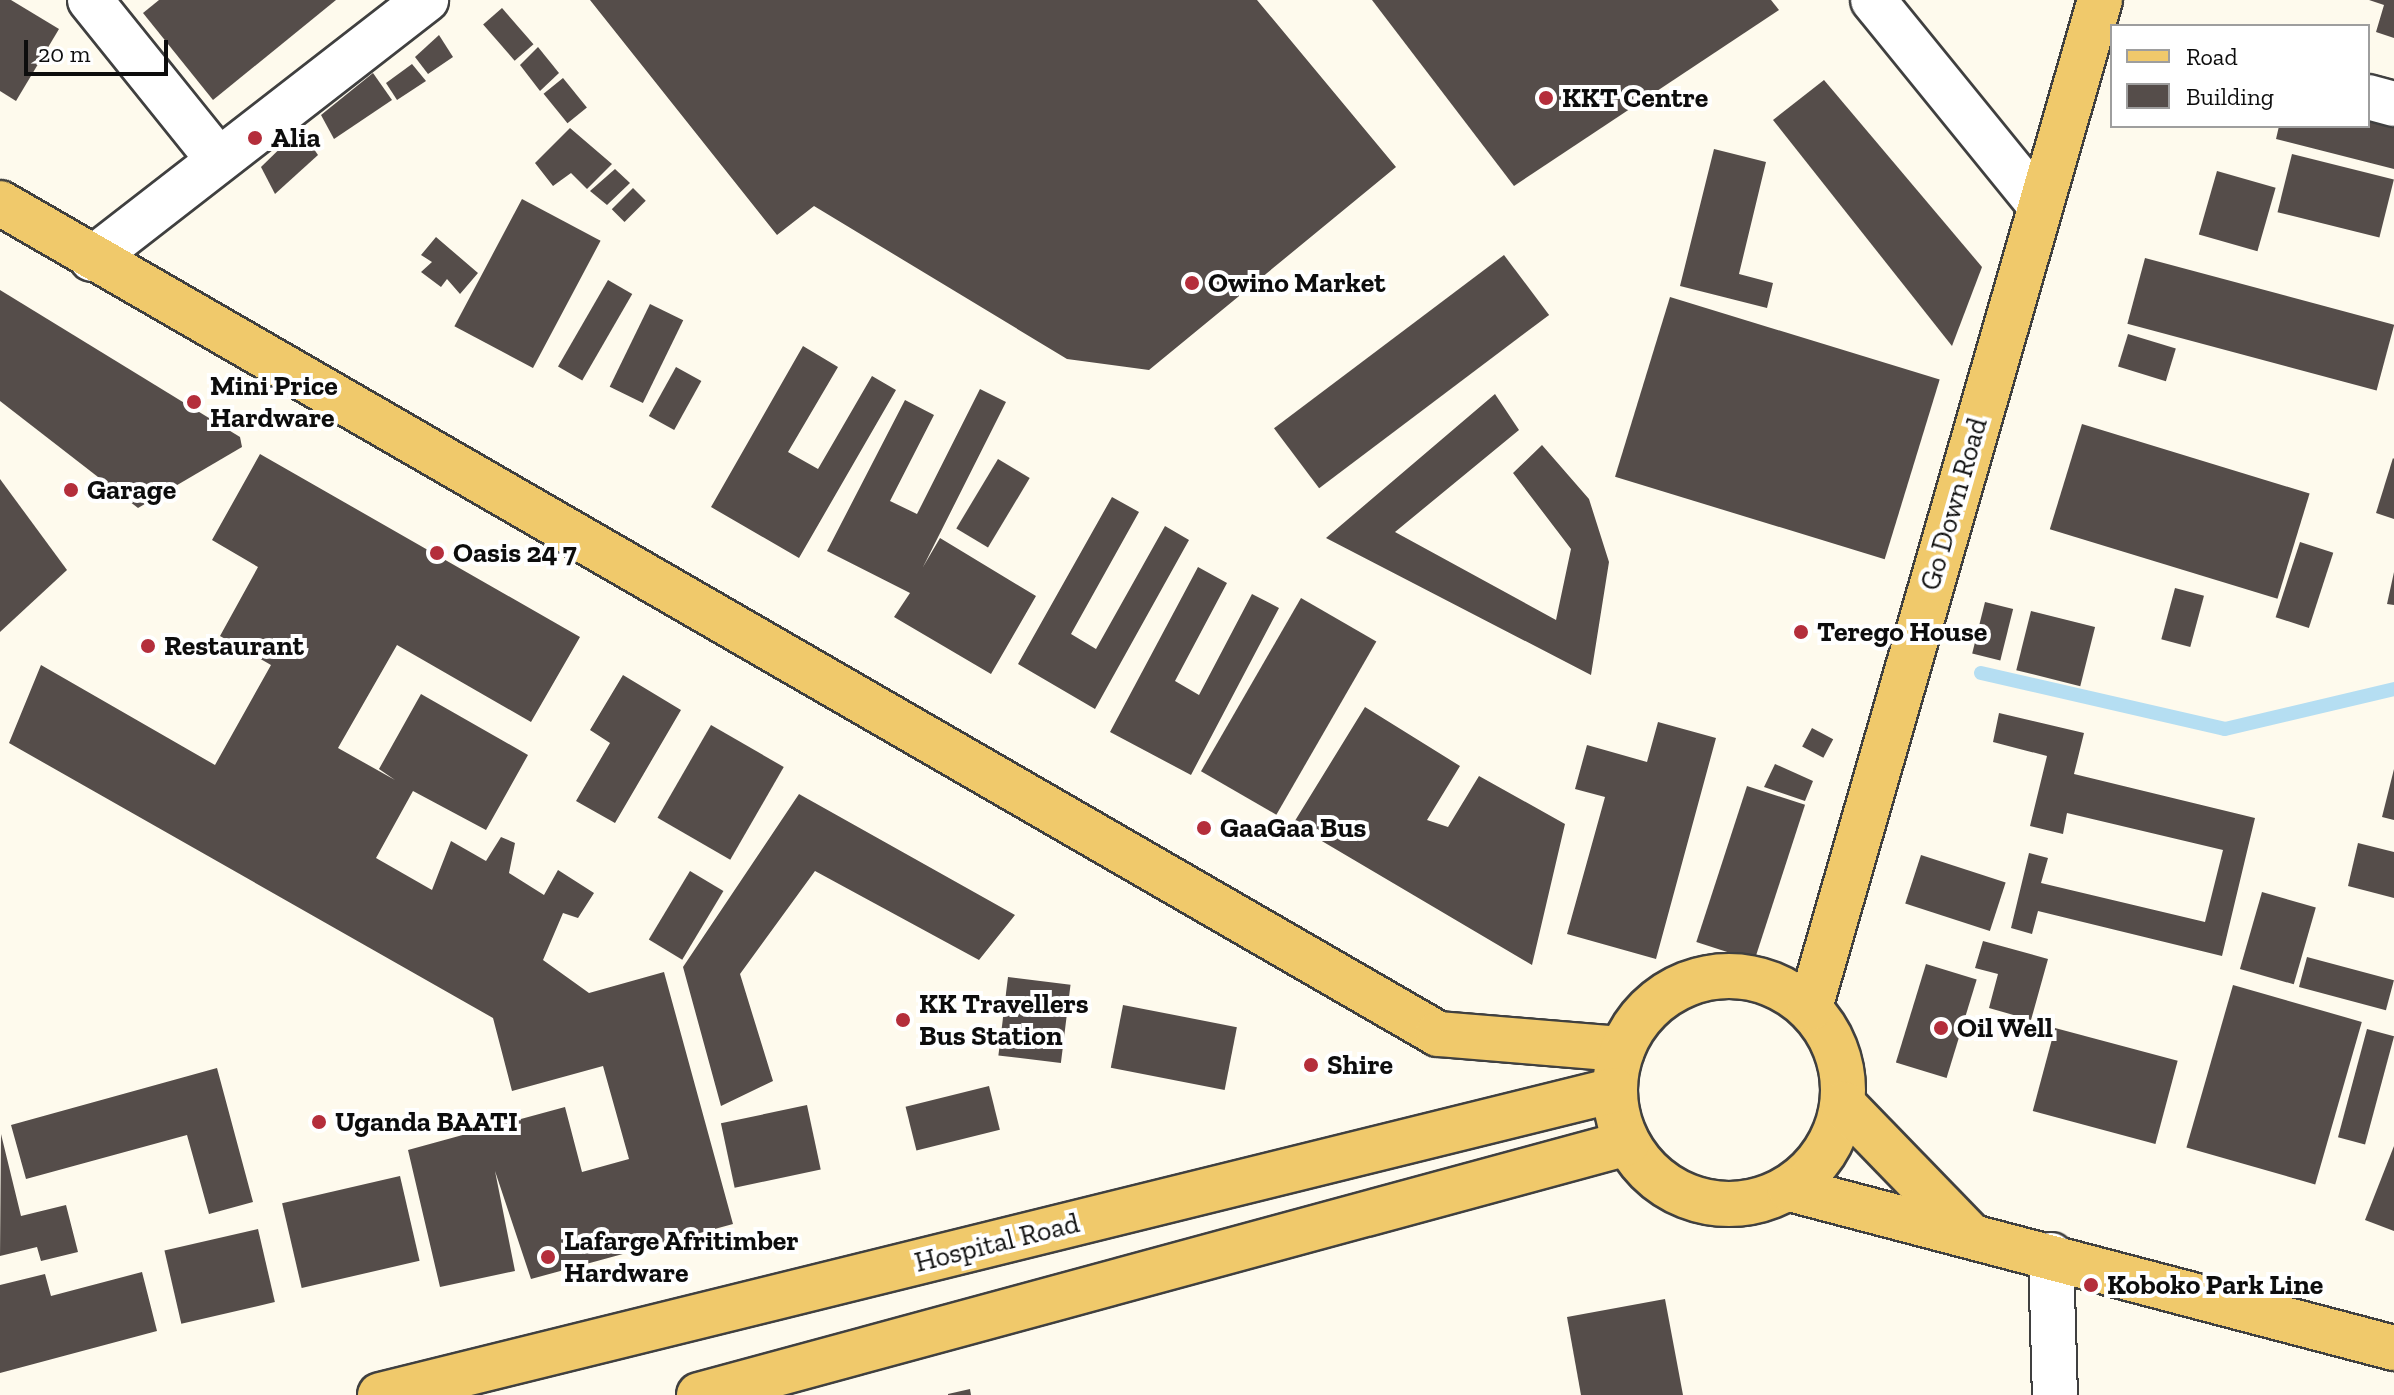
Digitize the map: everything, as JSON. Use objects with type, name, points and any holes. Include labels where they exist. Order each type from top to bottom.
[{"type":"main road","name":"Go Down Road","points":[[1810,1008],[2039,204],[2101,17]]},
{"type":"main road","points":[[0,203],[92,259],[1438,1034],[1618,1069]]},
{"type":"main road","points":[[1728,975],[1772,983],[1810,1008],[1838,1053],[1843,1104],[1826,1153],[1790,1189],[1746,1205],[1699,1202],[1657,1180],[1627,1143],[1618,1069],[1646,1010],[1683,984],[1728,975]]},
{"type":"main road","name":"Hospital Road","points":[[380,1395],[446,1388],[1618,1069]]},
{"type":"main road","points":[[1843,1104],[1968,1233]]},
{"type":"main road","points":[[699,1395],[1627,1143]]},
{"type":"main road","points":[[1790,1189],[1968,1233],[2394,1348]]},
{"type":"street","points":[[90,0],[218,159]]},
{"type":"street","points":[[92,259],[426,0]]},
{"type":"street","points":[[1873,0],[2039,204]]},
{"type":"street","points":[[2370,98],[2394,104]]},
{"type":"street","points":[[2051,1255],[2055,1395]]},
{"type":"building","points":[[0,0],[11,0],[59,29],[16,101],[0,91]]},
{"type":"building","points":[[159,0],[336,0],[213,100],[143,13]]},
{"type":"building","points":[[590,0],[1257,0],[1396,167],[1149,370],[1067,359],[814,206],[777,235]]},
{"type":"building","name":"KKT Centre","points":[[1372,0],[1771,0],[1779,10],[1514,186]]},
{"type":"building","points":[[2369,0],[2394,0],[2394,38],[2376,32],[2384,5]]},
{"type":"building","points":[[502,8],[533,44],[515,61],[483,24]]},
{"type":"building","points":[[439,35],[453,57],[428,74],[415,57]]},
{"type":"building","points":[[538,47],[559,73],[540,91],[520,65]]},
{"type":"building","points":[[412,64],[426,81],[397,100],[386,83]]},
{"type":"building","points":[[373,73],[392,100],[334,139],[321,115]]},
{"type":"building","points":[[563,78],[587,108],[567,123],[544,94]]},
{"type":"building","points":[[1824,80],[1982,267],[1952,346],[1773,120]]},
{"type":"building","points":[[2370,110],[2394,116],[2394,169],[2276,139],[2279,128],[2370,128]]},
{"type":"building","points":[[570,128],[612,164],[587,189],[571,173],[553,186],[535,163]]},
{"type":"building","points":[[300,129],[318,155],[275,194],[261,167]]},
{"type":"building","points":[[1714,149],[1766,162],[1739,274],[1773,283],[1767,308],[1680,286]]},
{"type":"building","points":[[2292,154],[2394,179],[2379,238],[2277,212]]},
{"type":"building","points":[[615,169],[630,183],[607,205],[590,191]]},
{"type":"building","points":[[2217,171],[2276,188],[2257,251],[2199,234]]},
{"type":"building","points":[[633,188],[646,201],[625,222],[612,209]]},
{"type":"building","points":[[522,199],[601,241],[533,368],[454,326]]},
{"type":"building","points":[[436,237],[478,273],[460,294],[447,279],[441,287],[421,272],[432,262],[421,255]]},
{"type":"building","points":[[1504,255],[1549,315],[1319,488],[1274,428]]},
{"type":"building","points":[[2145,258],[2394,325],[2377,390],[2127,324]]},
{"type":"building","points":[[608,280],[632,294],[582,381],[558,367]]},
{"type":"building","points":[[0,290],[240,437],[242,447],[138,508],[0,401]]},
{"type":"building","points":[[1670,297],[1940,379],[1885,559],[1615,477]]},
{"type":"building","points":[[650,304],[683,320],[643,403],[610,387]]},
{"type":"building","points":[[2128,334],[2176,349],[2166,381],[2118,367]]},
{"type":"building","points":[[803,346],[838,367],[788,452],[818,469],[872,376],[896,390],[799,558],[711,507]]},
{"type":"building","points":[[676,367],[701,381],[674,430],[649,416]]},
{"type":"building","points":[[980,389],[1006,402],[923,567],[940,538],[1036,596],[991,674],[894,617],[910,593],[827,551],[905,400],[934,415],[890,501],[917,514]]},
{"type":"building","points":[[1495,394],[1519,430],[1395,532],[1556,620],[1571,549],[1513,473],[1542,445],[1589,499],[1609,562],[1591,675],[1326,538]]},
{"type":"building","points":[[2082,424],[2310,494],[2277,599],[2050,529]]},
{"type":"building","points":[[260,454],[580,637],[531,722],[397,645],[338,748],[395,780],[379,769],[421,694],[528,755],[486,830],[413,791],[376,858],[432,890],[451,841],[486,861],[501,837],[515,843],[509,873],[544,895],[558,870],[594,893],[578,918],[563,913],[543,960],[589,993],[664,972],[733,1224],[531,1279],[495,1171],[515,1271],[440,1287],[408,1150],[565,1107],[582,1172],[629,1159],[603,1066],[512,1091],[493,1018],[9,743],[41,665],[215,765],[271,665],[220,636],[258,567],[212,540]]},
{"type":"building","points":[[998,459],[1030,478],[988,547],[956,528]]},
{"type":"building","points":[[2394,459],[2394,519],[2376,513]]},
{"type":"building","points":[[0,479],[67,570],[0,632]]},
{"type":"building","points":[[1112,497],[1139,512],[1071,634],[1096,649],[1165,526],[1189,540],[1095,709],[1018,664]]},
{"type":"building","points":[[2300,542],[2333,553],[2309,628],[2276,617]]},
{"type":"building","points":[[1198,567],[1227,583],[1175,681],[1199,695],[1252,594],[1279,608],[1191,775],[1110,732]]},
{"type":"building","points":[[2394,572],[2394,605],[2387,604]]},
{"type":"building","points":[[2175,588],[2204,596],[2190,647],[2161,639]]},
{"type":"building","points":[[1301,598],[1376,641],[1276,815],[1201,771]]},
{"type":"building","points":[[1985,602],[2013,609],[2000,660],[1972,653]]},
{"type":"building","points":[[2031,611],[2095,627],[2080,686],[2016,670]]},
{"type":"building","points":[[623,675],[681,710],[615,823],[576,801],[610,743],[590,730]]},
{"type":"building","points":[[1365,707],[1460,766],[1427,820],[1448,827],[1479,776],[1565,824],[1532,965],[1293,824]]},
{"type":"building","points":[[1999,713],[2084,733],[2074,774],[2255,818],[2222,956],[2038,911],[2032,934],[2011,928],[2029,853],[2048,858],[2041,883],[2205,922],[2223,850],[2067,813],[2063,834],[2030,826],[2047,756],[1993,742]]},
{"type":"building","points":[[1658,722],[1716,738],[1656,959],[1567,934],[1605,797],[1575,789],[1587,745],[1647,762]]},
{"type":"building","points":[[711,725],[784,767],[730,860],[658,818]]},
{"type":"building","points":[[1812,728],[1833,739],[1823,758],[1802,747]]},
{"type":"building","points":[[1775,764],[1813,781],[1805,801],[1764,787]]},
{"type":"building","points":[[2394,769],[2394,820],[2382,817]]},
{"type":"building","points":[[1747,786],[1805,805],[1754,961],[1696,942]]},
{"type":"building","points":[[799,794],[1015,915],[979,960],[815,871],[740,974],[773,1081],[721,1106],[683,967]]},
{"type":"building","points":[[2358,843],[2394,852],[2394,898],[2348,886]]},
{"type":"building","points":[[1921,855],[2006,883],[1990,931],[1905,904]]},
{"type":"building","points":[[690,871],[723,891],[682,960],[649,940]]},
{"type":"building","points":[[2262,892],[2316,907],[2294,984],[2240,969]]},
{"type":"building","points":[[1983,941],[2048,959],[2031,1020],[1989,1008],[1998,974],[1975,968]]},
{"type":"building","points":[[2307,957],[2394,980],[2386,1010],[2299,987]]},
{"type":"building","points":[[1926,964],[1977,979],[1947,1078],[1896,1062]]},
{"type":"building","points":[[1008,977],[1071,985],[1061,1063],[998,1055]]},
{"type":"building","points":[[2233,985],[2362,1022],[2315,1184],[2186,1147]]},
{"type":"building","points":[[1123,1005],[1237,1027],[1225,1090],[1111,1068]]},
{"type":"building","points":[[2055,1028],[2178,1061],[2155,1144],[2033,1111]]},
{"type":"building","points":[[2367,1029],[2394,1036],[2365,1144],[2338,1137]]},
{"type":"building","points":[[217,1068],[253,1202],[209,1214],[187,1135],[26,1179],[11,1125]]},
{"type":"building","points":[[989,1086],[1000,1130],[916,1150],[906,1107]]},
{"type":"building","points":[[807,1105],[821,1170],[735,1188],[721,1123]]},
{"type":"building","points":[[1,1134],[21,1216],[66,1205],[78,1252],[41,1261],[37,1247],[0,1256]]},
{"type":"building","points":[[2394,1146],[2394,1231],[2365,1220]]},
{"type":"building","points":[[400,1176],[420,1261],[302,1288],[282,1203]]},
{"type":"building","points":[[258,1229],[275,1302],[181,1324],[164,1251]]},
{"type":"building","points":[[142,1272],[157,1331],[0,1373],[0,1285],[45,1274],[51,1296]]},
{"type":"building","points":[[1665,1299],[1683,1395],[1581,1395],[1567,1317]]},
{"type":"building","points":[[970,1389],[971,1395],[948,1395],[948,1394]]},
{"type":"waterway","points":[[1981,673],[2225,729],[2394,689]]},
{"type":"place","name":"KKT Centre","points":[[1546,98]]},
{"type":"place","name":"Alia","points":[[255,138]]},
{"type":"place","name":"Owino Market","points":[[1192,283]]},
{"type":"place","name":"Mini Price Hardware","points":[[194,402]]},
{"type":"place","name":"Garage","points":[[71,490]]},
{"type":"place","name":"Oasis 24 7","points":[[437,553]]},
{"type":"place","name":"Terego House","points":[[1801,632]]},
{"type":"place","name":"Restaurant","points":[[148,646]]},
{"type":"place","name":"GaaGaa Bus","points":[[1204,828]]},
{"type":"place","name":"KK Travellers Bus Station","points":[[903,1020]]},
{"type":"place","name":"Oil Well","points":[[1941,1028]]},
{"type":"place","name":"Shire","points":[[1311,1065]]},
{"type":"place","name":"Uganda BAATI","points":[[319,1122]]},
{"type":"place","name":"Lafarge Afritimber Hardware","points":[[548,1257]]},
{"type":"place","name":"Koboko Park Line","points":[[2091,1285]]}]
